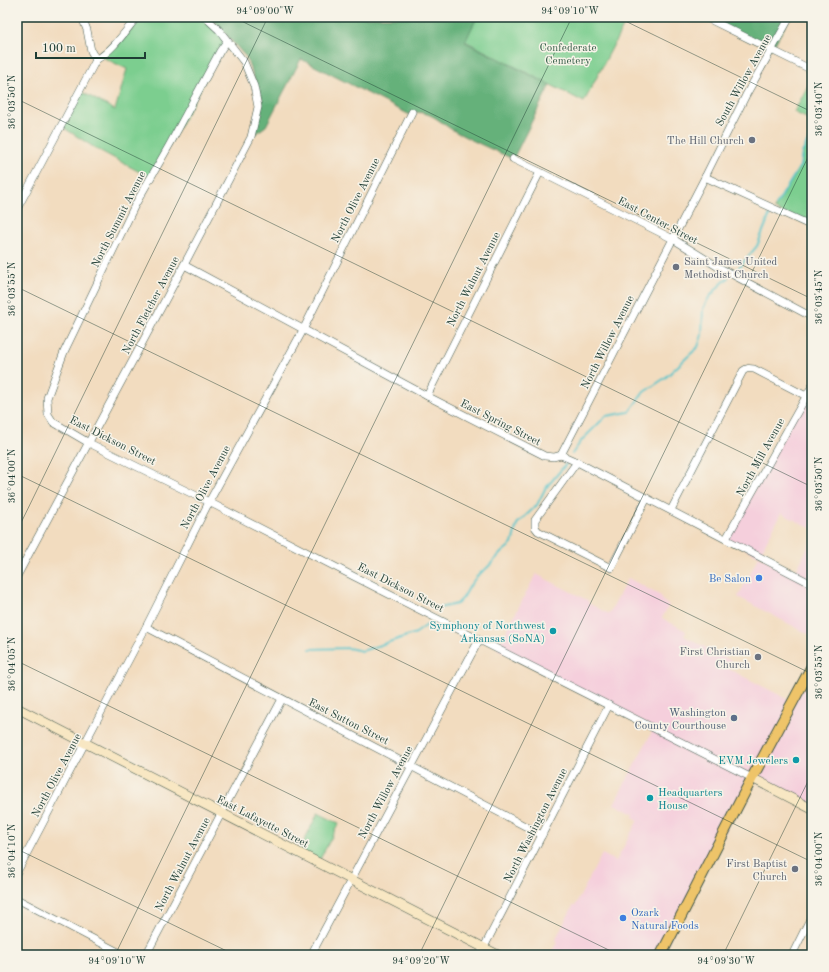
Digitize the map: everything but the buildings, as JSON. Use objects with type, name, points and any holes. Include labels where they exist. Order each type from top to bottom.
[{"type":"main road","points":[[661,955],[752,778],[812,666]]},
{"type":"main road","name":"East Lafayette Street","points":[[17,708],[350,880],[482,951],[498,955]]},
{"type":"main road","name":"East Dickson Street","points":[[752,778],[812,809]]},
{"type":"street","points":[[82,17],[87,30],[91,50],[96,60]]},
{"type":"street","points":[[17,209],[96,60],[112,48],[137,17]]},
{"type":"street","name":"North Fletcher Avenue","points":[[17,576],[251,137],[258,107],[254,86],[244,62],[219,30],[205,17]]},
{"type":"street","points":[[705,17],[812,70]]},
{"type":"street","name":"South Willow Avenue","points":[[673,239],[746,95],[790,17]]},
{"type":"street","name":"North Summit Avenue","points":[[48,414],[47,398],[64,352],[135,205],[227,41]]},
{"type":"street","name":"North Olive Avenue","points":[[17,872],[146,627],[209,502],[303,330],[412,112]]},
{"type":"street","name":"East Center Street","points":[[513,159],[673,239],[720,268],[812,317]]},
{"type":"street","name":"North Walnut Avenue","points":[[426,396],[540,172]]},
{"type":"street","points":[[704,177],[812,226]]},
{"type":"street","name":"North Willow Avenue","points":[[561,454],[673,239]]},
{"type":"street","name":"East Spring Street","points":[[184,265],[426,396],[544,456],[554,457],[561,454],[812,584]]},
{"type":"street","points":[[671,510],[741,374],[746,369],[754,369],[809,397]]},
{"type":"street","name":"North Mill Avenue","points":[[726,539],[809,397],[812,386]]},
{"type":"street","name":"East Dickson Street","points":[[48,414],[53,422],[89,443],[209,502],[752,778]]},
{"type":"street","points":[[577,462],[535,520],[535,527],[538,531],[611,568],[647,498]]},
{"type":"street","name":"East Sutton Street","points":[[146,627],[542,835]]},
{"type":"street","name":"North Willow Avenue","points":[[311,955],[479,640]]},
{"type":"street","name":"North Walnut Avenue","points":[[146,955],[282,699]]},
{"type":"street","name":"North Washington Avenue","points":[[482,951],[609,706]]},
{"type":"street","points":[[17,899],[124,955]]},
{"type":"street","points":[[792,955],[812,915]]},
{"type":"shaded area","points":[[812,386],[812,529],[781,513],[759,556],[726,539]]},
{"type":"shaded area","points":[[812,539],[812,636],[738,597],[759,556],[794,575]]},
{"type":"shaded area","points":[[536,574],[589,601],[588,603],[609,614],[628,578],[661,596],[664,602],[669,605],[662,618],[686,631],[684,636],[733,662],[729,669],[793,702],[812,666],[812,809],[752,778],[664,950],[673,955],[550,955],[557,942],[555,940],[573,906],[575,906],[602,854],[616,861],[638,820],[633,817],[634,814],[614,804],[654,728],[497,649]]},
{"type":"green space","points":[[137,17],[205,17],[227,41],[151,178],[95,148],[61,126],[80,91],[115,110],[127,69],[102,57]]},
{"type":"green space","points":[[210,17],[477,17],[465,42],[550,85],[513,159],[463,136],[436,118],[420,112],[412,112],[410,115],[301,59],[266,126],[251,137],[262,99],[246,57]]},
{"type":"green space","name":"Confederate Cemetery","points":[[477,17],[628,17],[584,102],[465,41]]},
{"type":"green space","points":[[705,17],[790,17],[772,49]]},
{"type":"green space","points":[[812,78],[812,121],[794,112]]},
{"type":"green space","points":[[812,133],[812,226],[774,209],[800,166],[802,153]]},
{"type":"green space","points":[[318,813],[339,823],[318,863],[298,853]]},
{"type":"waterway","points":[[776,205],[800,166],[802,153],[812,133]]},
{"type":"waterway","points":[[736,271],[757,246],[770,214]]},
{"type":"waterway","points":[[572,454],[582,440],[606,416],[629,412],[644,392],[665,378],[698,347],[702,335],[703,309],[708,299],[728,278]]},
{"type":"waterway","points":[[439,608],[457,604],[463,598],[478,575],[512,544],[517,524],[537,505],[545,489],[566,464]]},
{"type":"waterway","points":[[310,649],[348,648],[362,651],[416,633],[427,625]]},
{"type":"place","name":"The Hill Church","points":[[752,140]]},
{"type":"place","name":"Saint James United Methodist Church","points":[[676,267]]},
{"type":"place","name":"Be Salon","points":[[759,578]]},
{"type":"place","name":"Symphony of Northwest Arkansas (SoNA)","points":[[553,631]]},
{"type":"place","name":"First Christian Church","points":[[758,657]]},
{"type":"place","name":"Washington County Courthouse","points":[[734,718]]},
{"type":"place","name":"EVM Jewelers","points":[[796,760]]},
{"type":"place","name":"Headquarters House","points":[[650,798]]},
{"type":"place","name":"First Baptist Church","points":[[795,869]]},
{"type":"place","name":"Ozark Natural Foods","points":[[623,918]]}]
